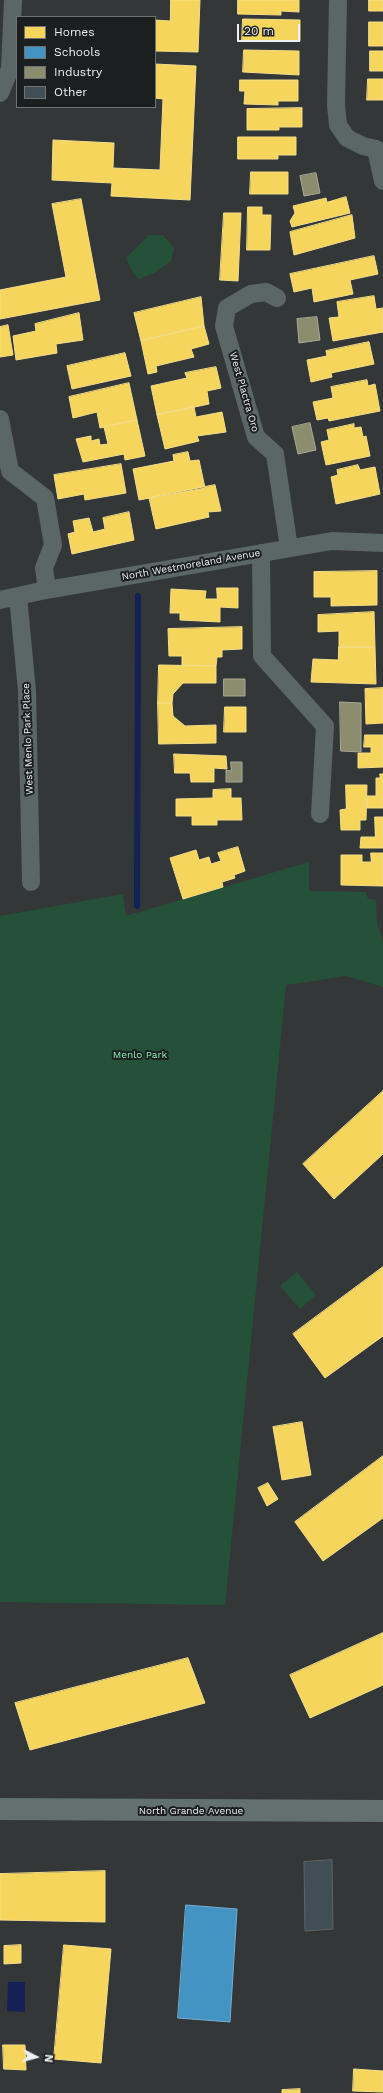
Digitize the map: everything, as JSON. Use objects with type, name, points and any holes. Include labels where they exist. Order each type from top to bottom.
[{"type":"main road","name":"North Grande Avenue","points":[[0,1809],[383,1812]]},
{"type":"street","points":[[0,93],[10,69],[13,0]]},
{"type":"street","points":[[338,0],[336,105],[338,125],[347,138],[363,146],[380,148],[383,181]]},
{"type":"street","name":"West Plactra Oro","points":[[277,298],[266,292],[251,294],[227,308],[224,326],[256,437],[275,454],[289,548]]},
{"type":"street","points":[[0,419],[10,471],[45,498],[53,545],[44,568],[47,590]]},
{"type":"street","name":"North Westmoreland Avenue","points":[[0,600],[47,590],[332,541],[383,544]]},
{"type":"street","points":[[261,553],[262,656],[325,726],[320,814]]},
{"type":"street","name":"West Menlo Park Place","points":[[18,596],[28,691],[31,882]]},
{"type":"green space","points":[[149,235],[163,235],[174,248],[171,261],[154,273],[139,279],[132,271],[126,258]]},
{"type":"green space","name":"Menlo Park","points":[[309,862],[309,891],[366,892],[368,899],[376,900],[377,924],[383,942],[383,987],[346,976],[286,985],[225,1605],[0,1602],[0,916],[123,894],[126,916]]},
{"type":"green space","points":[[297,1272],[316,1295],[300,1309],[280,1286]]},
{"type":"water","points":[[8,1982],[25,1982],[25,2012],[7,2011]]},
{"type":"building: Homes","points":[[171,0],[200,0],[198,52],[156,51],[156,20],[170,21]]},
{"type":"building: Homes","points":[[238,0],[299,0],[299,12],[281,11],[281,15],[238,14]]},
{"type":"building: Homes","points":[[369,0],[383,0],[383,11],[369,11]]},
{"type":"building: Homes","points":[[243,19],[300,20],[300,41],[242,41]]},
{"type":"building: Homes","points":[[369,22],[383,22],[383,46],[369,46]]},
{"type":"building: Homes","points":[[244,50],[299,51],[299,75],[243,72]]},
{"type":"building: Homes","points":[[370,51],[383,51],[383,71],[370,71]]},
{"type":"building: Homes","points":[[156,64],[196,66],[190,200],[111,196],[112,183],[52,180],[53,140],[114,143],[113,168],[160,170],[163,99],[156,98]]},
{"type":"building: Homes","points":[[368,79],[383,79],[383,100],[367,100]]},
{"type":"building: Homes","points":[[240,80],[298,80],[298,101],[278,101],[278,105],[244,104],[245,91],[240,91]]},
{"type":"building: Homes","points":[[302,108],[302,127],[279,127],[279,130],[247,130],[247,109]]},
{"type":"building: Homes","points":[[238,137],[296,137],[296,155],[278,155],[278,159],[238,159]]},
{"type":"building: Homes","points":[[251,172],[288,172],[288,194],[250,194]]},
{"type":"building: Homes","points":[[346,197],[350,213],[292,227],[290,221],[295,213],[293,206],[326,198],[327,202]]},
{"type":"building: Homes","points":[[81,199],[100,300],[0,319],[0,290],[66,277],[52,204]]},
{"type":"building: Homes","points":[[248,207],[262,207],[262,215],[271,215],[270,250],[247,250]]},
{"type":"building: Homes","points":[[224,213],[241,213],[238,281],[220,280]]},
{"type":"building: Homes","points":[[352,215],[355,238],[294,255],[290,232]]},
{"type":"building: Homes","points":[[374,256],[378,274],[350,280],[353,294],[314,302],[312,288],[294,292],[290,274]]},
{"type":"building: Homes","points":[[374,296],[376,309],[383,308],[383,332],[333,341],[329,318],[339,317],[337,302]]},
{"type":"building: Homes","points":[[201,297],[204,326],[141,341],[134,313]]},
{"type":"building: Homes","points":[[79,313],[83,340],[56,344],[57,353],[16,360],[13,336],[36,331],[35,324]]},
{"type":"building: Homes","points":[[8,325],[13,355],[0,357],[0,327]]},
{"type":"building: Homes","points":[[204,326],[209,344],[191,349],[194,357],[156,366],[157,372],[148,374],[141,341]]},
{"type":"building: Homes","points":[[369,342],[374,364],[331,373],[332,377],[311,382],[307,360],[327,356],[326,351]]},
{"type":"building: Homes","points":[[125,353],[131,376],[72,389],[67,366]]},
{"type":"building: Homes","points":[[216,367],[221,388],[207,391],[209,404],[157,415],[151,386],[187,378],[185,373]]},
{"type":"building: Homes","points":[[367,380],[368,386],[375,384],[380,411],[329,421],[328,418],[317,420],[313,402],[333,398],[331,387]]},
{"type":"building: Homes","points":[[129,383],[137,420],[100,428],[97,412],[73,418],[69,397]]},
{"type":"building: Homes","points":[[194,407],[196,417],[222,412],[226,432],[197,436],[199,441],[165,449],[157,415]]},
{"type":"building: Homes","points":[[137,420],[145,456],[125,460],[124,454],[83,462],[76,439],[91,436],[91,441],[99,439],[100,445],[108,444],[104,427]]},
{"type":"building: Homes","points":[[354,424],[354,428],[361,427],[363,437],[366,436],[370,456],[326,465],[321,442],[329,440],[327,430]]},
{"type":"building: Homes","points":[[188,452],[190,461],[199,460],[205,488],[139,500],[133,469],[174,461],[173,455]]},
{"type":"building: Homes","points":[[121,464],[126,493],[85,500],[84,494],[58,499],[54,475]]},
{"type":"building: Homes","points":[[358,465],[360,470],[375,467],[380,494],[336,504],[331,477],[338,475],[337,470]]},
{"type":"building: Homes","points":[[215,485],[221,511],[208,512],[209,517],[156,529],[149,498]]},
{"type":"building: Homes","points":[[129,512],[134,540],[72,554],[68,534],[75,532],[73,521],[89,518],[93,532],[105,529],[103,518]]},
{"type":"building: Homes","points":[[377,571],[377,605],[331,606],[331,597],[314,597],[314,572]]},
{"type":"building: Homes","points":[[217,588],[238,588],[238,608],[220,607],[220,622],[180,620],[180,613],[170,613],[171,589],[206,591],[205,599],[217,599]]},
{"type":"building: Homes","points":[[374,612],[375,647],[339,647],[339,631],[318,632],[318,615]]},
{"type":"building: Homes","points":[[242,627],[242,649],[222,650],[222,657],[217,657],[216,666],[182,665],[182,656],[169,656],[168,629]]},
{"type":"building: Homes","points":[[339,647],[375,647],[376,684],[311,682],[313,659],[338,660]]},
{"type":"building: Homes","points":[[159,665],[216,666],[216,683],[183,683],[173,694],[172,703],[158,703]]},
{"type":"building: Homes","points":[[383,688],[383,723],[366,724],[365,689]]},
{"type":"building: Homes","points":[[158,703],[172,703],[173,716],[185,726],[216,725],[216,743],[159,744]]},
{"type":"building: Homes","points":[[225,707],[246,707],[246,732],[224,732]]},
{"type":"building: Homes","points":[[365,735],[383,735],[383,767],[358,768],[358,753],[371,753],[371,747],[364,747]]},
{"type":"building: Homes","points":[[174,754],[226,756],[227,769],[214,768],[214,782],[191,782],[190,773],[175,773]]},
{"type":"building: Homes","points":[[380,774],[383,774],[383,808],[367,808],[367,796],[376,796],[376,778],[380,778]]},
{"type":"building: Homes","points":[[346,785],[367,785],[366,820],[360,820],[360,830],[341,830],[340,810],[346,809]]},
{"type":"building: Homes","points":[[231,789],[231,798],[241,798],[242,820],[217,820],[217,825],[192,825],[192,816],[176,816],[176,799],[213,798],[213,790]]},
{"type":"building: Homes","points":[[375,817],[383,817],[383,848],[360,848],[361,837],[375,837]]},
{"type":"building: Homes","points":[[238,847],[245,871],[234,875],[235,878],[222,882],[223,887],[183,899],[170,858],[196,850],[199,860],[209,857],[211,864],[221,861],[218,853]]},
{"type":"building: Homes","points":[[371,853],[383,853],[383,886],[341,885],[341,855],[362,855],[362,862],[371,862]]},
{"type":"building: Homes","points":[[383,1091],[383,1154],[334,1199],[303,1164]]},
{"type":"building: Homes","points":[[383,1267],[383,1336],[325,1378],[293,1334]]},
{"type":"building: Homes","points":[[302,1422],[311,1475],[282,1480],[273,1427]]},
{"type":"building: Homes","points":[[383,1456],[383,1518],[323,1561],[295,1522]]},
{"type":"building: Homes","points":[[268,1483],[278,1499],[267,1506],[258,1488]]},
{"type":"building: Homes","points":[[383,1633],[383,1685],[310,1718],[290,1675]]},
{"type":"building: Homes","points":[[188,1658],[205,1703],[30,1750],[15,1703]]},
{"type":"building: Homes","points":[[105,1871],[105,1922],[0,1920],[0,1874]]},
{"type":"building: Homes","points":[[21,1945],[21,1963],[4,1964],[4,1946]]},
{"type":"building: Homes","points":[[64,1945],[111,1949],[101,2063],[54,2059]]},
{"type":"building: Homes","points":[[3,2045],[25,2045],[26,2070],[4,2069]]},
{"type":"building: Homes","points":[[354,2069],[383,2071],[383,2092],[353,2091]]},
{"type":"building: Homes","points":[[300,2089],[300,2093],[282,2093],[282,2090]]},
{"type":"building: Schools","points":[[186,1905],[237,1909],[230,2022],[178,2018]]},
{"type":"building: Industry","points":[[316,173],[320,193],[304,196],[300,176]]},
{"type":"building: Industry","points":[[317,317],[320,340],[299,343],[297,319]]},
{"type":"building: Industry","points":[[310,423],[316,450],[298,454],[292,427]]},
{"type":"building: Industry","points":[[224,679],[245,679],[245,696],[224,696]]},
{"type":"building: Industry","points":[[340,702],[361,703],[361,752],[341,751]]},
{"type":"building: Industry","points":[[231,762],[242,762],[242,782],[226,782],[226,770],[231,771]]},
{"type":"building: Other","points":[[332,1860],[333,1929],[305,1931],[304,1862]]},
{"type":"waterway","points":[[137,906],[138,596]]}]
